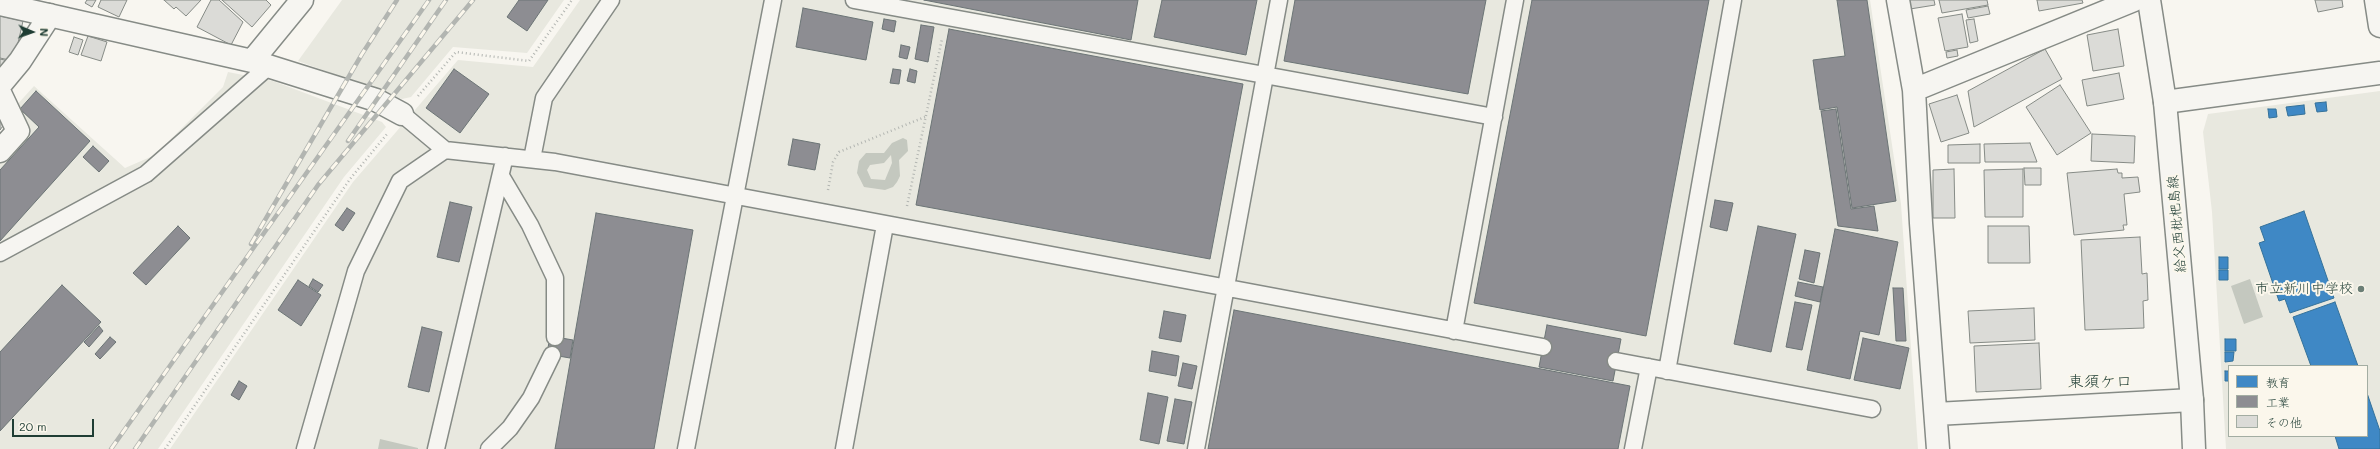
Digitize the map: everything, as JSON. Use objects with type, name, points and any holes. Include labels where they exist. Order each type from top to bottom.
[{"type":"street","points":[[261,63],[302,0]]},
{"type":"street","points":[[1898,0],[1914,90],[1921,223],[1938,449]]},
{"type":"street","points":[[1914,90],[2134,0]]},
{"type":"street","name":"給父西枇杷島線","points":[[2149,0],[2165,102],[2192,400],[2194,449]]},
{"type":"street","points":[[2376,0],[2380,26]]},
{"type":"street","points":[[0,4],[261,63],[376,100],[402,114]]},
{"type":"street","points":[[0,85],[20,61],[50,15]]},
{"type":"street","points":[[2165,102],[2380,73]]},
{"type":"street","points":[[0,93],[18,131],[0,151]]},
{"type":"street","points":[[1936,414],[2192,400]]},
{"type":"lane","points":[[532,159],[544,98],[611,0]]},
{"type":"lane","points":[[686,449],[773,0]]},
{"type":"lane","points":[[854,0],[1494,117]]},
{"type":"lane","points":[[1196,449],[1279,0]]},
{"type":"lane","points":[[1454,331],[1515,0]]},
{"type":"lane","points":[[1667,371],[1733,0]]},
{"type":"lane","points":[[0,253],[146,174],[261,63]]},
{"type":"lane","points":[[402,114],[444,150],[532,159],[1543,348]]},
{"type":"lane","points":[[305,449],[356,271],[400,181],[444,150]]},
{"type":"lane","points":[[436,449],[505,156]]},
{"type":"lane","points":[[501,176],[530,225],[555,278],[555,337]]},
{"type":"lane","points":[[844,449],[885,225]]},
{"type":"lane","points":[[489,449],[510,428],[531,398],[552,354]]},
{"type":"lane","points":[[1616,361],[1872,408]]},
{"type":"lane","points":[[1633,449],[1649,367]]},
{"type":"path","points":[[165,449],[350,179],[402,114],[456,52],[530,61],[572,0]]},
{"type":"path","points":[[902,228],[946,17]]},
{"type":"path","points":[[823,213],[833,162],[839,152],[925,117]]},
{"type":"shaded area","points":[[342,0],[564,0],[527,53],[453,47],[411,97],[402,99],[298,61]]},
{"type":"shaded area","points":[[580,0],[1870,0],[1901,204],[1918,449],[170,449],[353,182],[458,60],[533,67]]},
{"type":"shaded area","points":[[228,72],[273,81],[382,122],[386,127],[344,177],[158,449],[0,449],[0,159],[15,107],[34,86],[125,168],[155,155],[223,87]]},
{"type":"shaded area","points":[[2380,91],[2380,449],[2226,449],[2212,212],[2203,132],[2208,114]]},
{"type":"shaded area","points":[[903,138],[907,140],[908,151],[899,160],[900,176],[897,182],[893,187],[885,190],[864,187],[857,173],[859,161],[866,153],[884,153],[892,143]],"holes":[[[891,155],[892,163],[885,180],[871,179],[867,170],[870,165],[884,163]]]},
{"type":"shaded area","points":[[2250,279],[2263,317],[2244,324],[2231,286]]},
{"type":"shaded area","points":[[380,439],[418,448],[418,449],[378,449]]},
{"type":"building: 教育","points":[[2326,102],[2327,111],[2317,112],[2315,103]]},
{"type":"building: 教育","points":[[2304,105],[2305,114],[2288,116],[2286,107]]},
{"type":"building: 教育","points":[[2268,109],[2276,109],[2277,117],[2269,118]]},
{"type":"building: 教育","points":[[2304,211],[2334,298],[2290,313],[2285,299],[2279,301],[2259,243],[2265,241],[2260,227]]},
{"type":"building: 教育","points":[[2219,257],[2228,257],[2228,269],[2219,269]]},
{"type":"building: 教育","points":[[2219,270],[2228,270],[2228,280],[2219,280]]},
{"type":"building: 教育","points":[[2335,302],[2358,365],[2311,365],[2293,317]]},
{"type":"building: 教育","points":[[2225,339],[2236,339],[2236,351],[2225,351]]},
{"type":"building: 教育","points":[[2225,352],[2234,352],[2233,361],[2225,362]]},
{"type":"building: 教育","points":[[2225,371],[2228,371],[2228,381],[2225,381]]},
{"type":"building: 教育","points":[[2368,396],[2380,431],[2380,449],[2339,449],[2335,437],[2368,437]]},
{"type":"building: 工業","points":[[519,0],[548,0],[527,31],[507,17]]},
{"type":"building: 工業","points":[[924,0],[1138,0],[1131,40]]},
{"type":"building: 工業","points":[[1162,0],[1257,0],[1246,55],[1154,37]]},
{"type":"building: 工業","points":[[1295,0],[1486,0],[1468,94],[1284,61]]},
{"type":"building: 工業","points":[[1532,0],[1709,0],[1646,336],[1474,303]]},
{"type":"building: 工業","points":[[1837,0],[1867,0],[1896,201],[1852,208],[1837,107],[1820,110],[1813,60],[1845,56]]},
{"type":"building: 工業","points":[[803,8],[873,22],[866,60],[796,47]]},
{"type":"building: 工業","points":[[884,19],[896,21],[894,32],[882,29]]},
{"type":"building: 工業","points":[[921,25],[934,27],[928,62],[915,59]]},
{"type":"building: 工業","points":[[949,29],[1243,84],[1210,259],[916,205]]},
{"type":"building: 工業","points":[[901,45],[910,47],[907,59],[899,57]]},
{"type":"building: 工業","points":[[454,69],[489,94],[460,133],[426,108]]},
{"type":"building: 工業","points":[[893,69],[901,70],[899,84],[890,83]]},
{"type":"building: 工業","points":[[910,69],[917,71],[915,83],[907,81]]},
{"type":"building: 工業","points":[[36,91],[90,141],[0,241],[0,170],[39,127],[20,109]]},
{"type":"building: 工業","points":[[1836,109],[1851,209],[1874,206],[1878,231],[1838,226],[1821,111]]},
{"type":"building: 工業","points":[[793,139],[820,144],[815,170],[788,165]]},
{"type":"building: 工業","points":[[93,146],[109,161],[99,172],[83,157]]},
{"type":"building: 工業","points":[[1715,200],[1733,203],[1727,231],[1710,227]]},
{"type":"building: 工業","points":[[450,202],[472,207],[459,262],[437,257]]},
{"type":"building: 工業","points":[[347,208],[355,213],[343,231],[335,225]]},
{"type":"building: 工業","points":[[596,213],[693,230],[654,449],[555,449]]},
{"type":"building: 工業","points":[[178,226],[190,238],[146,285],[133,273]]},
{"type":"building: 工業","points":[[1758,226],[1796,234],[1771,352],[1734,344]]},
{"type":"building: 工業","points":[[1835,229],[1898,242],[1879,335],[1860,331],[1850,379],[1807,370]]},
{"type":"building: 工業","points":[[1805,250],[1820,253],[1814,283],[1799,279]]},
{"type":"building: 工業","points":[[313,279],[323,285],[318,292],[309,286]]},
{"type":"building: 工業","points":[[298,280],[321,295],[301,326],[278,310]]},
{"type":"building: 工業","points":[[1798,282],[1823,287],[1820,302],[1795,296]]},
{"type":"building: 工業","points":[[62,285],[101,322],[0,431],[0,352]]},
{"type":"building: 工業","points":[[1893,288],[1903,288],[1906,341],[1896,341]]},
{"type":"building: 工業","points":[[1795,302],[1812,305],[1802,350],[1786,347]]},
{"type":"building: 工業","points":[[1234,310],[1630,386],[1618,449],[1208,449]]},
{"type":"building: 工業","points":[[1164,311],[1186,315],[1181,342],[1159,338]]},
{"type":"building: 工業","points":[[1547,325],[1621,339],[1613,381],[1539,367]]},
{"type":"building: 工業","points":[[99,326],[103,331],[89,347],[84,342]]},
{"type":"building: 工業","points":[[422,327],[442,332],[429,392],[408,387]]},
{"type":"building: 工業","points":[[550,336],[573,340],[570,358],[547,354]]},
{"type":"building: 工業","points":[[110,337],[116,342],[100,359],[95,354]]},
{"type":"building: 工業","points":[[1863,338],[1909,348],[1900,389],[1854,380]]},
{"type":"building: 工業","points":[[1152,351],[1179,356],[1176,376],[1149,371]]},
{"type":"building: 工業","points":[[1183,363],[1197,366],[1192,389],[1178,386]]},
{"type":"building: 工業","points":[[239,381],[247,386],[239,400],[231,395]]},
{"type":"building: 工業","points":[[1148,393],[1168,397],[1159,444],[1140,440]]},
{"type":"building: 工業","points":[[1175,399],[1192,402],[1184,444],[1167,441]]},
{"type":"building: その他","points":[[87,0],[96,0],[92,7],[85,3]]},
{"type":"building: その他","points":[[101,0],[127,0],[119,17],[98,7]]},
{"type":"building: その他","points":[[164,0],[201,0],[186,16],[176,7],[174,9]]},
{"type":"building: その他","points":[[211,0],[219,0],[243,22],[231,45],[197,27]]},
{"type":"building: その他","points":[[222,0],[266,0],[271,5],[252,27]]},
{"type":"building: その他","points":[[1908,0],[1934,0],[1935,5],[1910,9]]},
{"type":"building: その他","points":[[1939,0],[1987,0],[1988,5],[1942,13]]},
{"type":"building: その他","points":[[2037,0],[2082,0],[2083,3],[2039,11]]},
{"type":"building: その他","points":[[2315,0],[2342,0],[2343,7],[2318,12]]},
{"type":"building: その他","points":[[1988,6],[1990,14],[1968,18],[1966,10]]},
{"type":"building: その他","points":[[1962,14],[1968,47],[1945,51],[1938,18]]},
{"type":"building: その他","points":[[0,16],[23,21],[14,61],[0,58]]},
{"type":"building: その他","points":[[1974,19],[1978,41],[1970,43],[1966,20]]},
{"type":"building: その他","points":[[2118,29],[2124,66],[2093,71],[2087,35]]},
{"type":"building: その他","points":[[88,36],[107,42],[101,61],[81,55]]},
{"type":"building: その他","points":[[74,37],[83,40],[78,55],[69,52]]},
{"type":"building: その他","points":[[2045,49],[2062,79],[1974,127],[1968,91]]},
{"type":"building: その他","points":[[1957,50],[1958,56],[1947,58],[1946,52]]},
{"type":"building: その他","points":[[0,59],[9,61],[0,75]]},
{"type":"building: その他","points":[[2119,73],[2124,99],[2087,106],[2082,80]]},
{"type":"building: その他","points":[[2060,85],[2091,133],[2057,155],[2026,107]]},
{"type":"building: その他","points":[[1957,95],[1969,133],[1941,142],[1929,104]]},
{"type":"building: その他","points":[[0,119],[5,123],[0,130]]},
{"type":"building: その他","points":[[2092,134],[2135,136],[2134,163],[2091,161]]},
{"type":"building: その他","points":[[2030,143],[2037,162],[1985,162],[1984,144]]},
{"type":"building: その他","points":[[1980,144],[1980,163],[1948,163],[1948,145]]},
{"type":"building: その他","points":[[2024,168],[2041,168],[2041,185],[2025,185]]},
{"type":"building: その他","points":[[1954,169],[1955,218],[1933,218],[1933,170]]},
{"type":"building: その他","points":[[2023,169],[2023,217],[1985,217],[1984,170]]},
{"type":"building: その他","points":[[2117,169],[2118,173],[2122,173],[2122,178],[2138,177],[2140,192],[2124,194],[2127,225],[2123,225],[2124,230],[2074,235],[2067,173]]},
{"type":"building: その他","points":[[1988,226],[2029,226],[2030,263],[1988,263]]},
{"type":"building: その他","points":[[2140,237],[2142,274],[2147,273],[2148,300],[2143,301],[2144,328],[2085,330],[2081,240]]},
{"type":"building: その他","points":[[2034,308],[2035,340],[1970,343],[1968,311]]},
{"type":"building: その他","points":[[2039,343],[2041,389],[1976,392],[1974,346]]},
{"type":"railway","points":[[251,244],[362,54],[397,0]]},
{"type":"railway","points":[[111,449],[429,0]]},
{"type":"railway","points":[[348,141],[446,0]]},
{"type":"railway","points":[[135,449],[318,185],[473,0]]},
{"type":"place","name":"市立新川中学校","points":[[2361,289]]},
{"type":"district","name":"東須ケ口","points":[[2100,382]]}]
